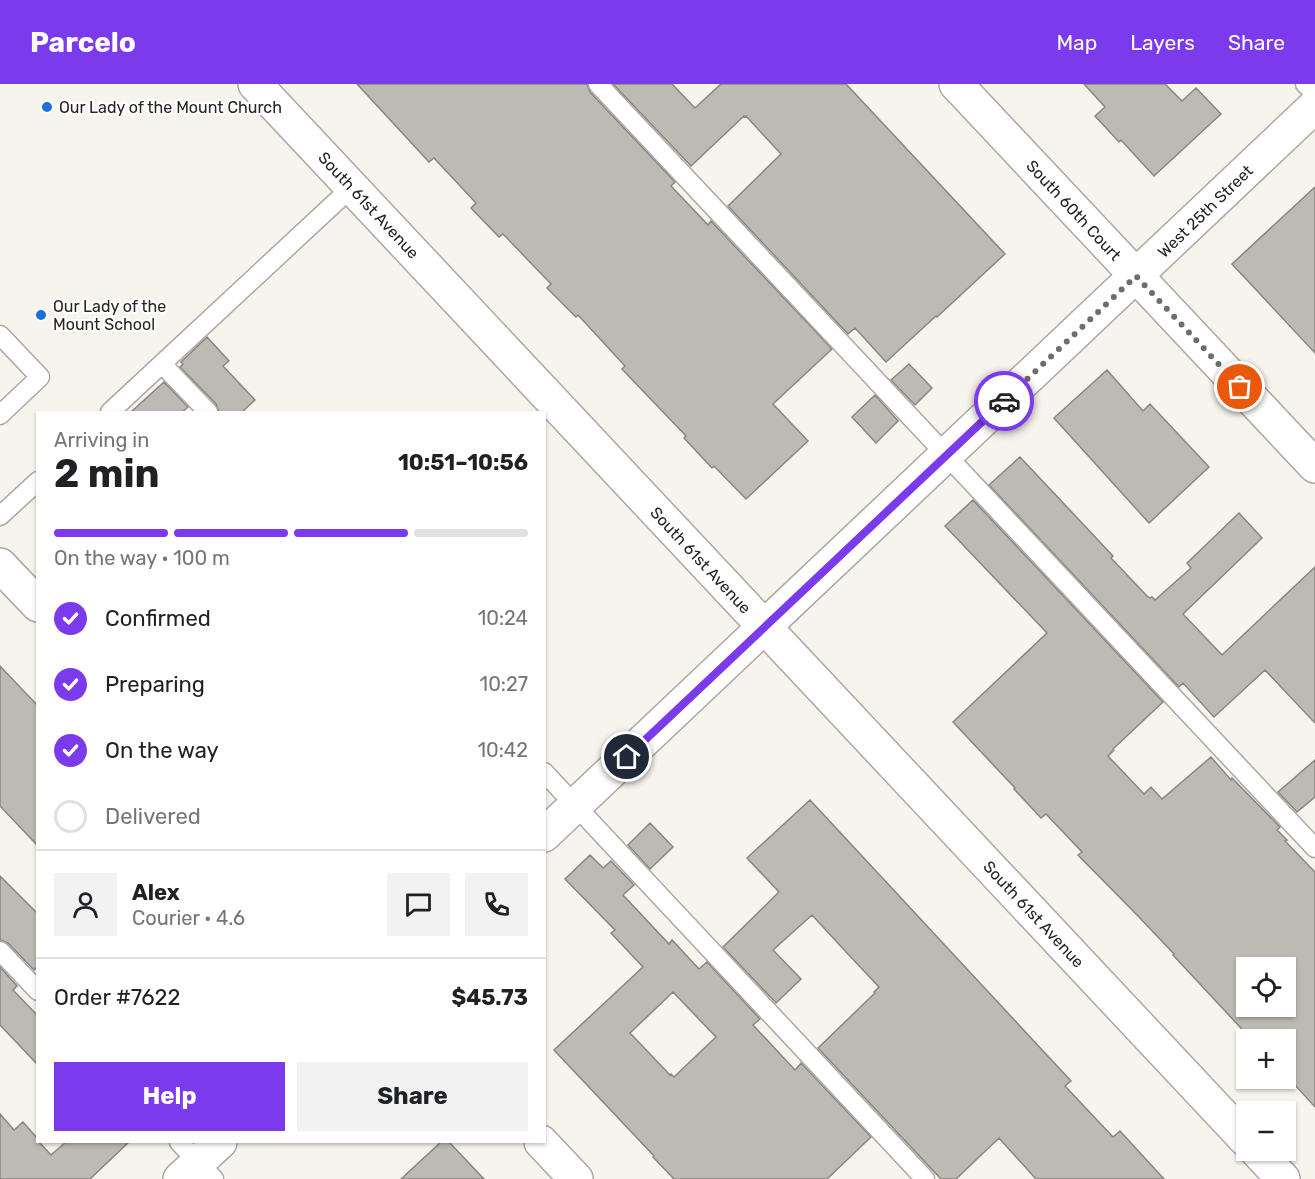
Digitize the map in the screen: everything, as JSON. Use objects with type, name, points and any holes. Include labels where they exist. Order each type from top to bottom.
[{"type":"street","name":"South 61st Avenue","points":[[255,84],[1236,1129]]},
{"type":"street","name":"South 60th Court","points":[[956,84],[1315,466]]},
{"type":"street","name":"West 25th Street","points":[[546,833],[1315,106]]},
{"type":"street","points":[[0,565],[36,603]]},
{"type":"street","points":[[542,1143],[576,1179]]},
{"type":"street","points":[[1266,1161],[1283,1179]]},
{"type":"lane","points":[[598,84],[1315,848]]},
{"type":"lane","points":[[1305,84],[1315,94]]},
{"type":"lane","points":[[112,411],[352,187]]},
{"type":"lane","points":[[0,335],[40,377],[0,415]]},
{"type":"lane","points":[[162,364],[207,411]]},
{"type":"lane","points":[[0,516],[36,483]]},
{"type":"lane","points":[[546,774],[925,1179]]},
{"type":"lane","points":[[0,951],[36,989]]},
{"type":"building","points":[[357,84],[587,84],[590,92],[675,182],[671,186],[708,225],[711,221],[832,349],[773,404],[808,441],[746,499],[684,438],[686,436],[622,369],[625,366],[578,315],[576,317],[547,288],[551,284],[503,234],[499,237],[471,208],[476,203],[434,158],[429,162]]},
{"type":"building","points":[[613,84],[672,84],[695,108],[721,84],[846,84],[1005,254],[886,362],[855,328],[848,334],[728,206],[781,154],[746,116],[691,166]]},
{"type":"building","points":[[1084,84],[1165,84],[1182,101],[1196,88],[1221,114],[1154,176],[1095,116],[1105,107]]},
{"type":"building","points":[[1315,187],[1315,353],[1232,264]]},
{"type":"building","points":[[207,337],[229,361],[223,366],[255,400],[243,411],[219,411],[216,404],[180,367],[183,364],[181,362]]},
{"type":"building","points":[[909,364],[932,388],[915,405],[891,380]]},
{"type":"building","points":[[1107,370],[1143,411],[1150,404],[1209,467],[1149,523],[1054,418]]},
{"type":"building","points":[[164,382],[188,407],[183,411],[132,411]]},
{"type":"building","points":[[875,395],[898,421],[876,443],[852,417]]},
{"type":"building","points":[[1020,457],[1113,556],[1111,558],[1147,596],[1155,600],[1191,568],[1187,563],[1239,513],[1262,538],[1183,614],[1222,655],[1315,567],[1315,723],[1265,670],[1214,717],[1183,683],[1179,687],[989,485]]},
{"type":"building","points":[[973,500],[1163,702],[1108,756],[1144,794],[1151,787],[1162,799],[1211,757],[1231,780],[1232,778],[1280,827],[1277,830],[1287,840],[1285,841],[1315,872],[1315,1107],[1296,1086],[1296,1029],[1242,1029],[1174,954],[1078,855],[1082,852],[1046,814],[1041,818],[953,722],[1047,633],[945,526]]},
{"type":"building","points":[[0,666],[36,704],[36,844],[0,806]]},
{"type":"building","points":[[1315,760],[1315,797],[1297,812],[1278,792]]},
{"type":"building","points":[[810,800],[1071,1081],[1065,1086],[1113,1137],[1120,1131],[1164,1179],[1036,1179],[999,1138],[956,1179],[941,1179],[818,1048],[879,987],[812,915],[773,950],[801,979],[776,1003],[723,947],[779,892],[747,858]]},
{"type":"building","points":[[650,823],[673,847],[650,869],[628,845]]},
{"type":"building","points":[[590,855],[603,868],[611,861],[634,885],[623,895],[669,944],[672,940],[699,969],[707,962],[760,1019],[753,1025],[795,1070],[801,1063],[871,1137],[827,1179],[674,1179],[554,1050],[643,967],[611,933],[615,930],[565,879]],"holes":[[[673,992],[716,1037],[674,1077],[630,1033]]]},
{"type":"building","points":[[0,876],[36,912],[36,968],[34,970],[8,943],[0,940]]},
{"type":"building","points":[[0,967],[17,986],[13,990],[36,1014],[36,1063],[0,1025]]},
{"type":"building","points":[[0,1114],[14,1130],[23,1122],[36,1137],[36,1143],[40,1143],[51,1155],[65,1143],[128,1143],[90,1179],[0,1179]]},
{"type":"building","points":[[440,1143],[450,1143],[484,1179],[401,1179]]},
{"type":"way so far","points":[[1004,401],[1136,276],[1240,387]]},
{"type":"place","name":"Our Lady of the Mount Church","points":[[47,107]]},
{"type":"place","name":"Our Lady of the Mount School","points":[[41,315]]},
{"type":"route","points":[[627,757],[1004,401]]}]
